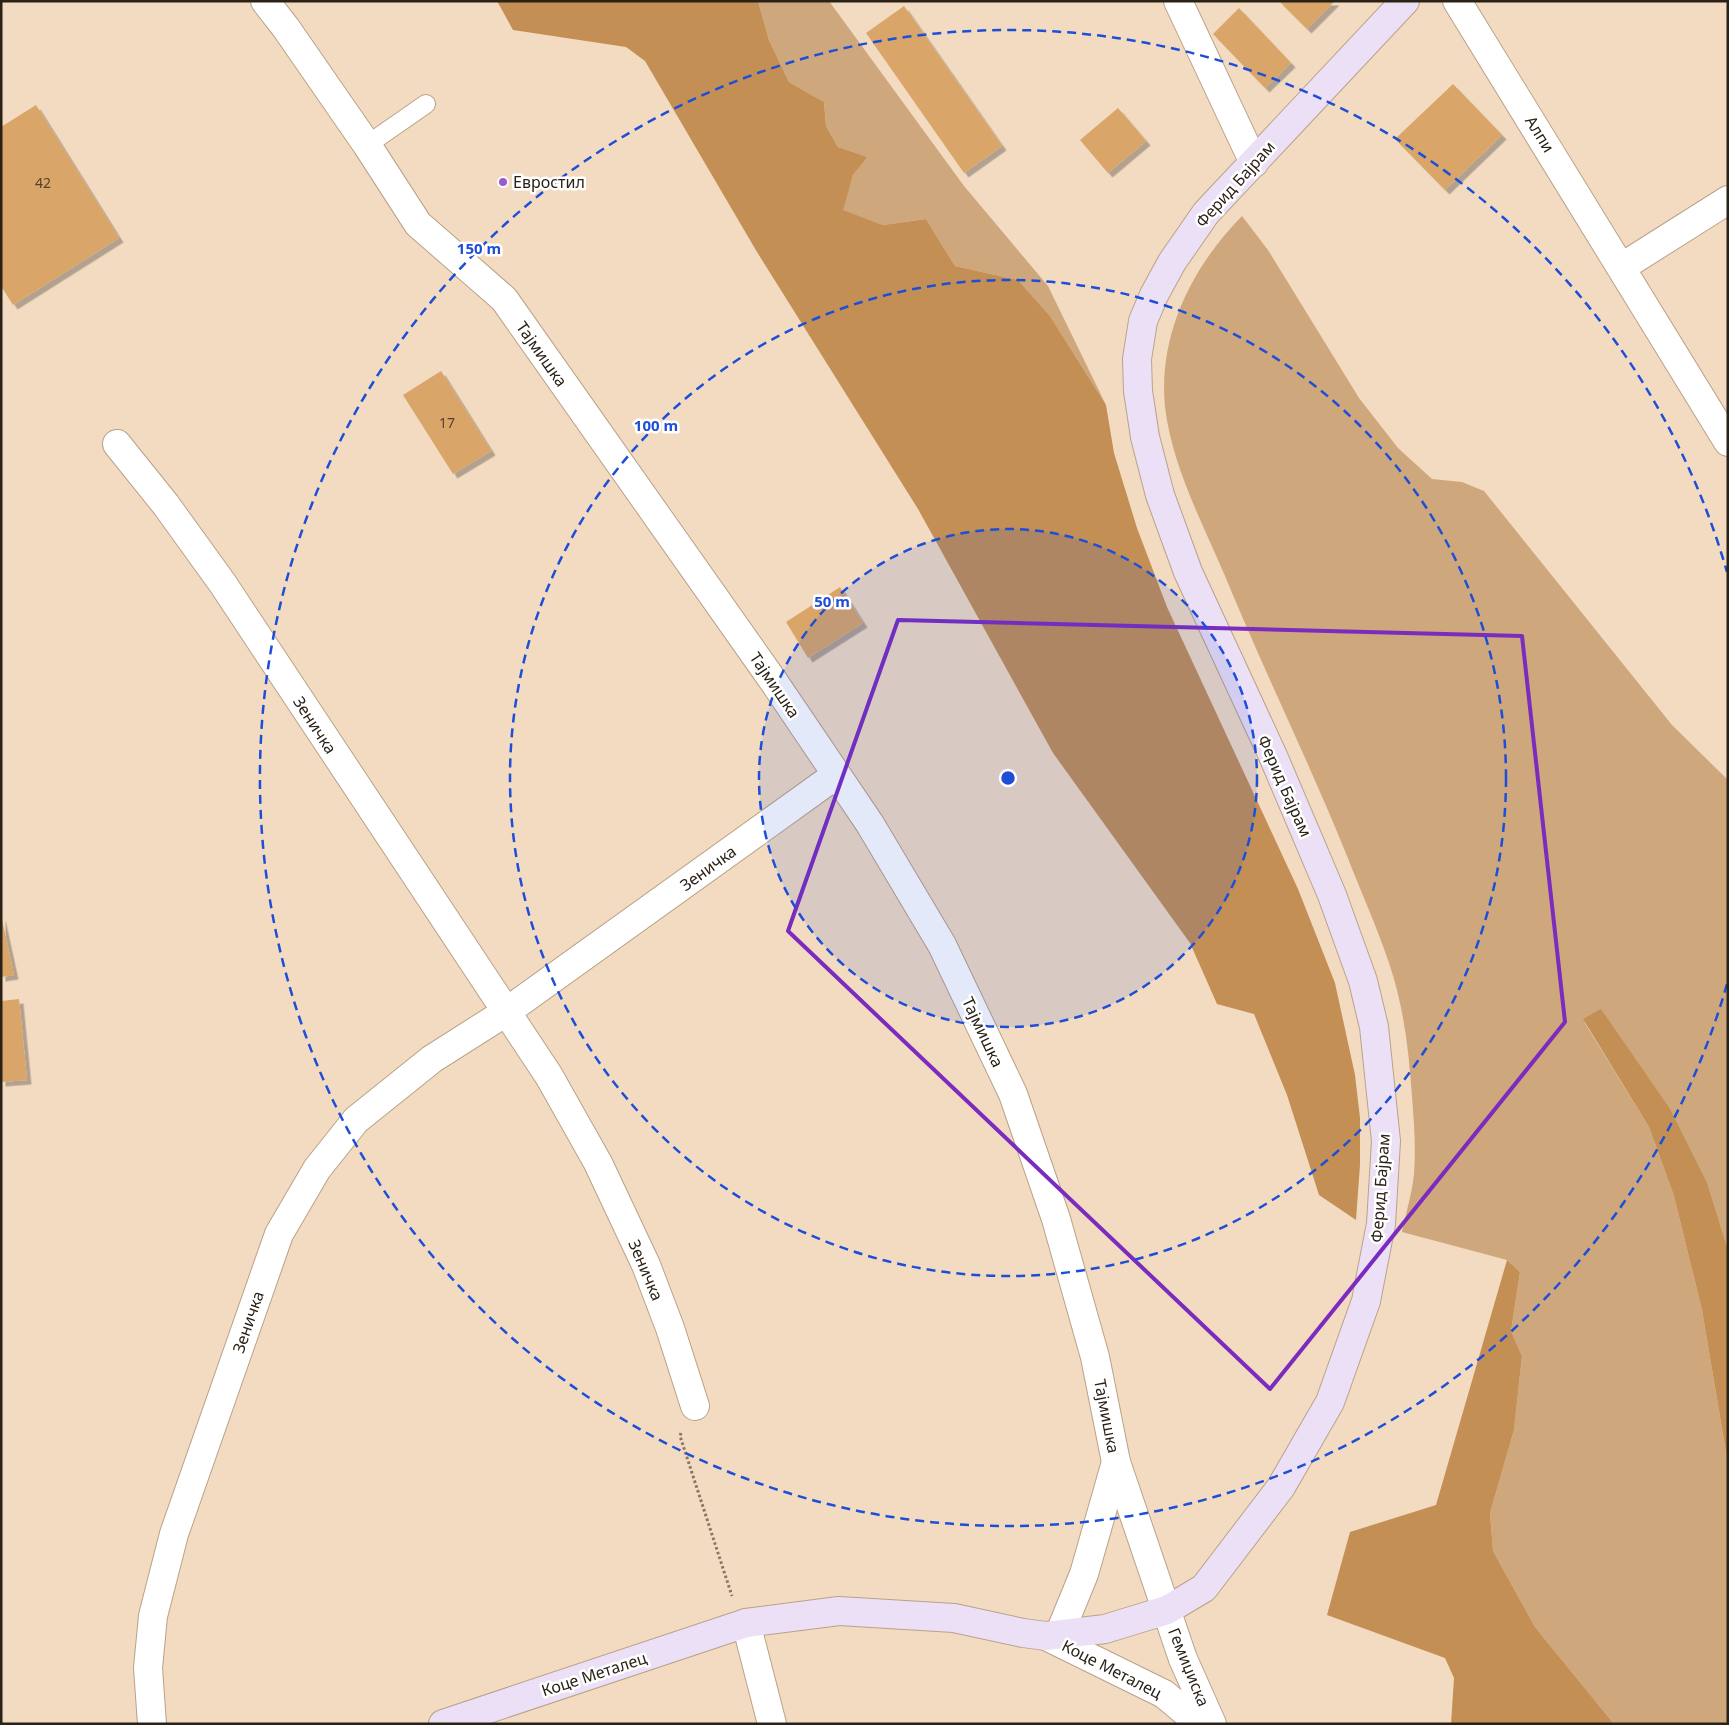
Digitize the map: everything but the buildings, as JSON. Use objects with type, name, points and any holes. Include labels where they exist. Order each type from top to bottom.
[{"type":"street","name":"Тајмишка","points":[[265,1],[286,28],[367,145],[418,224],[504,299],[774,682],[870,824],[942,945],[1013,1094],[1056,1219],[1095,1357],[1116,1462],[1167,1610]]},
{"type":"street","points":[[1178,1],[1254,163]]},
{"type":"street","name":"Ферид Бајрам","points":[[1167,1610],[1204,1588],[1281,1487],[1330,1402],[1366,1301],[1381,1224],[1386,1142],[1381,1078],[1374,1027],[1363,981],[1332,895],[1273,756],[1188,572],[1160,495],[1145,437],[1138,391],[1137,359],[1143,321],[1154,295],[1172,262],[1206,214],[1405,1]]},
{"type":"street","name":"Алпи","points":[[1457,1],[1728,442]]},
{"type":"street","points":[[1622,267],[1728,200]]},
{"type":"street","name":"Зеничка","points":[[117,444],[166,505],[223,584],[549,1076],[598,1163],[646,1265],[670,1328],[695,1406]]},
{"type":"street","name":"Зеничка","points":[[152,1724],[148,1668],[153,1616],[174,1534],[279,1234],[317,1169],[356,1120],[432,1059],[506,1012],[836,775]]},
{"type":"street","name":"Тајмишка","points":[[1053,1635],[1084,1574],[1116,1462]]},
{"type":"street","name":"Коце Металец","points":[[443,1724],[746,1623],[839,1611],[954,1618],[1023,1633],[1053,1635],[1105,1629],[1167,1610]]},
{"type":"street","name":"Гемиџиска","points":[[1167,1610],[1183,1659],[1212,1724]]},
{"type":"street","points":[[746,1623],[772,1724]]},
{"type":"street","name":"Коце Металец","points":[[1053,1635],[1164,1694],[1200,1724]]},
{"type":"lane","points":[[367,145],[426,104]]},
{"type":"path","points":[[695,1406],[680,1436],[728,1588],[746,1623]]},
{"type":"highlighted area","points":[[898,620],[1522,636],[1565,1022],[1270,1389],[788,931]]},
{"type":"shaded area","points":[[497,1],[758,1],[769,40],[789,82],[824,102],[826,126],[838,147],[867,157],[853,175],[843,210],[883,225],[926,219],[955,266],[1018,280],[1050,316],[1106,405],[1114,453],[1137,528],[1167,607],[1298,889],[1335,983],[1355,1075],[1360,1118],[1360,1165],[1356,1220],[1319,1195],[1287,1095],[1254,1014],[1217,1004],[1190,943],[1053,753],[918,509],[757,252],[645,61],[626,47],[513,30]]},
{"type":"shaded area","points":[[758,1],[829,1],[964,186],[1048,286],[1106,405],[1050,316],[1018,280],[955,266],[926,219],[883,225],[842,210],[853,175],[866,157],[838,147],[826,126],[824,102],[789,82],[769,40]]},
{"type":"shaded area","points":[[1242,216],[1268,250],[1359,398],[1398,448],[1432,479],[1462,482],[1484,491],[1672,725],[1728,780],[1728,1250],[1708,1185],[1583,1020],[1649,1127],[1674,1196],[1702,1310],[1728,1464],[1728,1724],[1614,1724],[1535,1627],[1493,1551],[1490,1513],[1514,1430],[1522,1356],[1511,1331],[1520,1272],[1507,1260],[1402,1232],[1414,1174],[1415,1155],[1411,1080],[1407,1046],[1394,980],[1379,936],[1332,821],[1189,493],[1174,451],[1169,429],[1165,407],[1164,380],[1173,328],[1182,303],[1208,257]]},
{"type":"shaded area","points":[[1601,1009],[1670,1109],[1708,1185],[1728,1250],[1728,1464],[1702,1310],[1674,1196],[1649,1127],[1583,1019]]},
{"type":"shaded area","points":[[1507,1260],[1520,1272],[1511,1331],[1522,1356],[1514,1430],[1490,1513],[1493,1551],[1535,1627],[1614,1724],[1451,1724],[1454,1678],[1445,1658],[1327,1615],[1350,1532],[1436,1505]]},
{"type":"place","name":"Евростил","points":[[503,182]]}]
